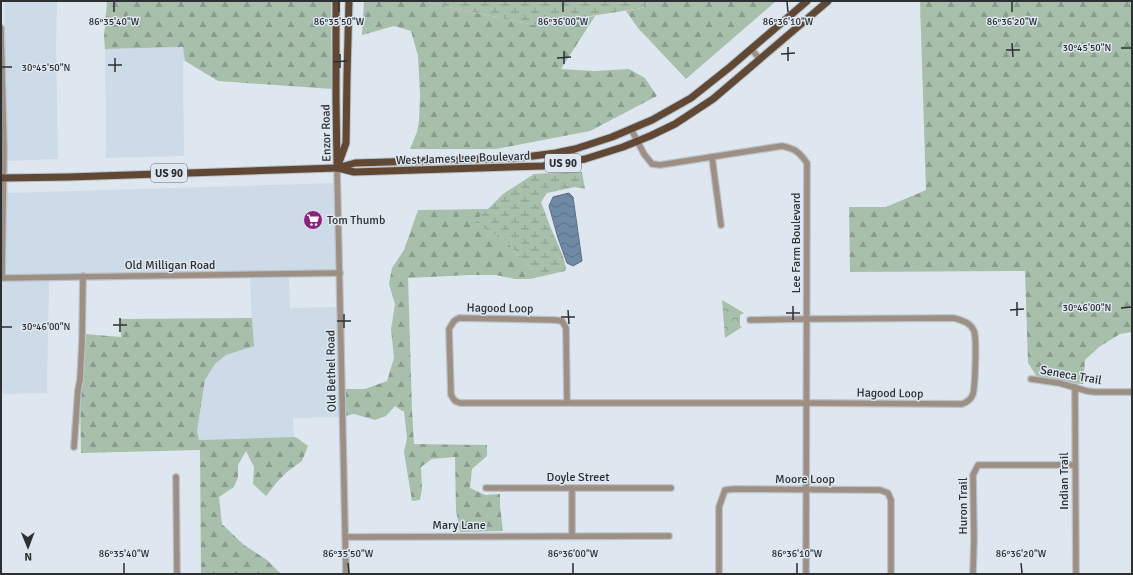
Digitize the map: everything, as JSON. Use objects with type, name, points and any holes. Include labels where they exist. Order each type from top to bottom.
[{"type":"main road","name":"Enzor Road","points":[[336,1],[337,168]]},
{"type":"main road","name":"Enzor Road","points":[[337,168],[346,143],[350,1]]},
{"type":"main road","name":"West James Lee Boulevard","points":[[2,178],[337,168],[355,163],[473,160],[537,156],[575,149],[631,130],[691,98],[716,79],[807,1]]},
{"type":"main road","name":"West James Lee Boulevard","points":[[337,168],[354,172],[543,166],[585,159],[623,147],[665,129],[713,99],[828,1]]},
{"type":"street","points":[[1,28],[4,148],[2,178],[2,278]]},
{"type":"street","points":[[751,48],[760,59]]},
{"type":"street","name":"Lee Farm Boulevard","points":[[631,130],[644,154],[652,164],[660,166],[782,146],[794,148],[807,163],[806,574]]},
{"type":"street","points":[[712,157],[721,226]]},
{"type":"street","name":"Old Bethel Road","points":[[337,168],[346,574]]},
{"type":"street","name":"Old Milligan Road","points":[[2,278],[340,273]]},
{"type":"street","points":[[74,447],[82,342],[83,276]]},
{"type":"street","name":"Hagood Loop","points":[[567,403],[566,328],[562,321],[459,318],[454,321],[449,329],[451,395],[455,401],[460,403],[962,404],[969,401],[973,393],[976,344],[974,331],[967,322],[954,318],[750,320]]},
{"type":"street","name":"Seneca Trail","points":[[1031,379],[1059,383],[1087,391],[1132,392]]},
{"type":"street","name":"Indian Trail","points":[[1075,387],[1076,574]]},
{"type":"street","name":"Huron Trail","points":[[973,574],[973,475],[978,465],[1075,465]]},
{"type":"street","points":[[176,477],[178,574]]},
{"type":"street","name":"Doyle Street","points":[[486,488],[671,488]]},
{"type":"street","points":[[572,488],[572,536]]},
{"type":"street","name":"Moore Loop","points":[[719,574],[719,507],[725,490],[735,489],[880,490],[888,493],[891,500],[891,574]]},
{"type":"street","name":"Mary Lane","points":[[346,537],[670,536]]},
{"type":"shaded area","points":[[4,1],[57,1],[56,47],[58,159],[7,161]]},
{"type":"shaded area","points":[[183,47],[185,61],[183,61],[184,156],[106,158],[105,49]]},
{"type":"shaded area","points":[[335,183],[337,270],[6,274],[6,193]]},
{"type":"shaded area","points":[[250,278],[289,278],[290,308],[337,307],[340,417],[293,418],[294,437],[199,440],[197,430],[205,380],[215,364],[226,355],[253,346]]},
{"type":"shaded area","points":[[49,280],[47,393],[3,394],[3,390],[1,390],[1,281]]},
{"type":"green space","points":[[107,1],[331,1],[332,89],[218,81],[185,61],[183,47],[105,49],[104,38]]},
{"type":"green space","points":[[364,1],[426,1],[534,25],[595,16],[561,69],[594,71],[629,69],[645,78],[657,96],[590,131],[496,149],[410,149],[417,132],[420,95],[418,56],[411,31],[394,26],[362,35]]},
{"type":"green space","points":[[426,1],[650,1],[642,8],[534,25]]},
{"type":"green space","points":[[650,1],[776,1],[686,79],[638,28],[626,11],[642,8]]},
{"type":"green space","points":[[920,1],[1132,1],[1132,332],[1120,334],[1099,347],[1085,360],[1083,384],[1037,377],[1028,363],[1025,271],[850,272],[849,207],[886,207],[926,190]]},
{"type":"green space","points":[[582,172],[585,189],[575,187],[547,193],[541,202],[563,256],[566,268],[565,271],[539,277],[505,240],[475,223],[482,213],[503,194],[534,174]]},
{"type":"green space","points":[[488,209],[482,213],[476,223],[505,240],[539,277],[530,279],[515,279],[496,275],[470,275],[408,278],[414,444],[487,445],[487,456],[472,469],[470,488],[485,495],[500,494],[503,531],[460,532],[456,510],[455,457],[432,459],[421,467],[422,489],[420,500],[412,501],[404,452],[407,438],[404,411],[395,406],[386,416],[375,420],[354,414],[345,416],[345,391],[346,389],[365,389],[387,381],[394,358],[391,329],[395,304],[389,284],[392,268],[404,250],[418,210]]},
{"type":"green space","points":[[722,300],[744,313],[740,315],[740,326],[742,327],[725,338]]},
{"type":"green space","points":[[252,318],[254,346],[226,355],[215,364],[205,380],[197,431],[199,440],[294,437],[308,446],[302,461],[287,472],[266,496],[253,484],[254,467],[246,451],[238,465],[238,477],[234,487],[219,497],[222,524],[244,545],[267,560],[281,574],[201,574],[200,450],[81,453],[80,393],[83,381],[85,334],[121,337],[120,319]]},
{"type":"water","points":[[569,193],[573,197],[582,261],[573,266],[567,263],[549,206],[553,197]]},
{"type":"place","name":"Tom Thumb","points":[[313,220]]}]
